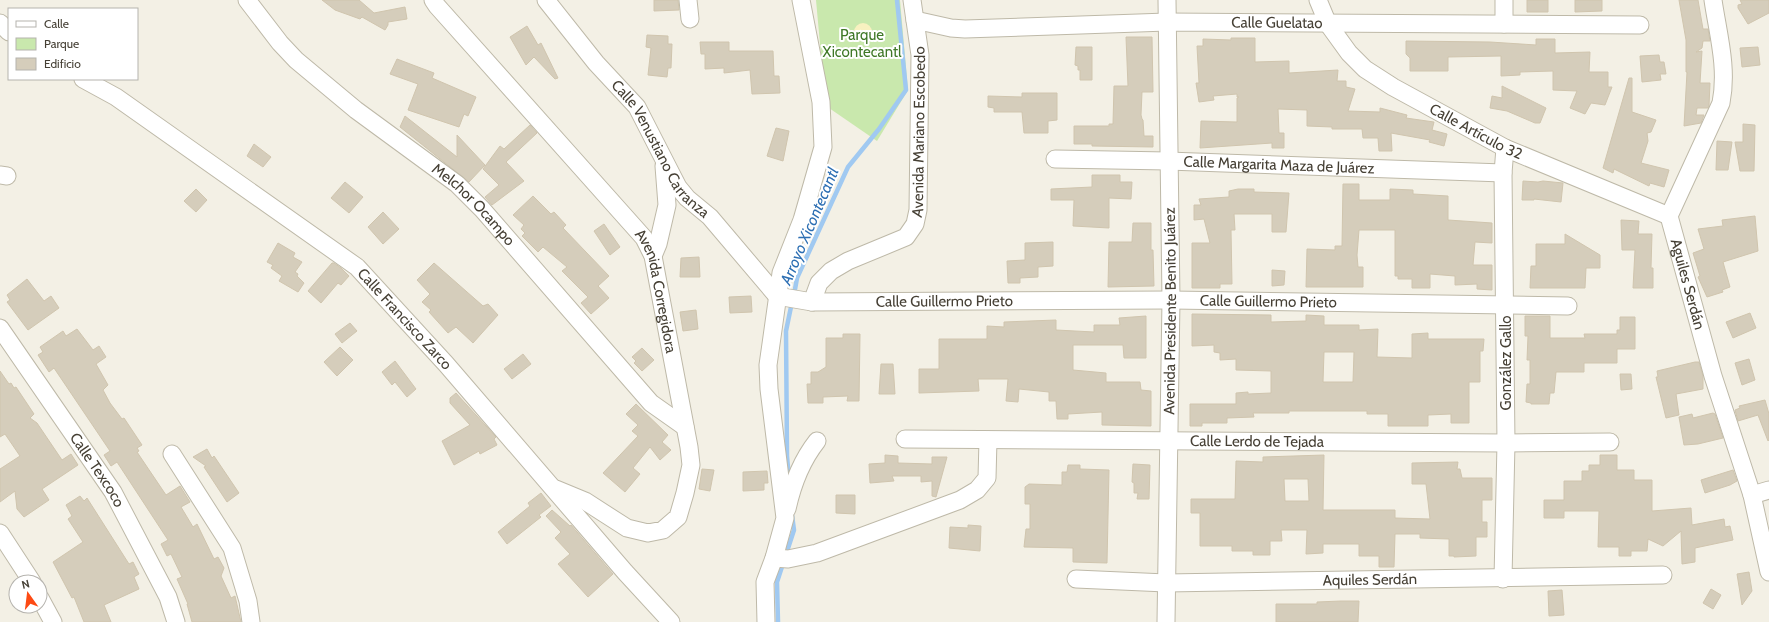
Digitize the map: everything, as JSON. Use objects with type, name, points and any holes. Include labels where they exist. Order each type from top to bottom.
[{"type":"street","name":"Melchor Ocampo","points":[[247,0],[280,43],[296,60],[356,110],[457,184],[482,209],[651,403],[685,427]]},
{"type":"street","name":"Avenida Corregidora","points":[[433,0],[644,238],[653,256],[664,308],[691,465],[678,517],[663,530],[648,533],[627,528],[584,501],[552,487]]},
{"type":"street","name":"Calle Venustiano Carranza","points":[[546,0],[596,63],[637,107],[678,187],[687,198],[710,217],[777,296]]},
{"type":"street","points":[[688,0],[690,19]]},
{"type":"street","points":[[785,518],[769,389],[768,365],[781,273],[802,220],[823,147],[821,102],[801,0]]},
{"type":"street","name":"Avenida Mariano Escobedo","points":[[812,302],[819,283],[831,271],[848,261],[906,237],[915,224],[918,210],[920,56],[912,0]]},
{"type":"street","name":"Avenida Presidente Benito Juárez","points":[[1166,622],[1171,300],[1167,0]]},
{"type":"street","name":"Calle Artículo 32","points":[[1318,0],[1328,24],[1349,53],[1365,69],[1393,87],[1505,148],[1670,216]]},
{"type":"street","points":[[1504,0],[1504,24]]},
{"type":"street","points":[[1670,216],[1721,103],[1724,88],[1724,69],[1713,0]]},
{"type":"street","name":"Calle Guelatao","points":[[915,20],[951,28],[965,29],[1167,22],[1640,25]]},
{"type":"street","points":[[0,23],[8,31]]},
{"type":"street","name":"Calle Francisco Zarco","points":[[86,80],[122,102],[357,267],[446,364],[625,572],[671,622]]},
{"type":"street","name":"González Gallo","points":[[1503,579],[1506,444],[1506,305],[1503,173],[1505,148]]},
{"type":"street","name":"Calle Margarita Maza de Juárez","points":[[1055,159],[1503,173]]},
{"type":"street","points":[[653,256],[658,244],[667,205],[664,167],[666,162]]},
{"type":"street","name":"Aguiles Serdán","points":[[1670,216],[1713,376],[1752,495],[1768,572]]},
{"type":"street","name":"Calle Guillermo Prieto","points":[[777,296],[812,302],[1171,300],[1568,306]]},
{"type":"street","name":"Calle Texcoco","points":[[0,328],[113,492],[168,597],[176,622]]},
{"type":"street","name":"Calle Lerdo de Tejada","points":[[905,439],[1506,444],[1610,442]]},
{"type":"street","points":[[766,622],[765,582],[774,558],[790,493],[808,453],[817,440]]},
{"type":"street","points":[[774,558],[788,559],[817,553],[960,500],[977,490],[987,478],[988,440]]},
{"type":"street","points":[[172,454],[232,548],[248,601],[251,622]]},
{"type":"street","points":[[1752,495],[1769,490]]},
{"type":"street","points":[[0,533],[27,574]]},
{"type":"street","name":"Aquiles Serdán","points":[[1076,579],[1166,583],[1663,576]]},
{"type":"street","points":[[48,613],[53,622]]},
{"type":"green space","name":"Parque Xicontecantl","points":[[816,0],[900,0],[908,90],[877,141],[829,108],[824,88]]},
{"type":"sand","points":[[859,23],[867,23],[872,28],[870,39],[867,41],[859,41],[854,36],[854,28]]},
{"type":"building","points":[[322,0],[359,0],[374,13],[405,7],[407,19],[388,22],[385,30],[362,17],[360,19],[335,10]]},
{"type":"building","points":[[654,0],[678,0],[679,10],[654,11]]},
{"type":"building","points":[[1527,0],[1548,0],[1548,12],[1527,12]]},
{"type":"building","points":[[1575,0],[1602,0],[1602,11],[1575,12]]},
{"type":"building","points":[[1679,0],[1698,0],[1703,29],[1708,29],[1710,41],[1703,41],[1702,48],[1696,52],[1702,51],[1700,83],[1710,83],[1709,106],[1708,108],[1697,108],[1696,115],[1704,115],[1701,123],[1684,126],[1687,72],[1686,40]]},
{"type":"building","points":[[1740,0],[1769,0],[1769,13],[1748,24],[1738,8],[1738,5],[1742,4]]},
{"type":"building","points":[[527,26],[538,45],[541,43],[558,78],[555,79],[534,57],[526,65],[510,37]]},
{"type":"building","points":[[647,35],[668,36],[668,44],[672,44],[671,68],[668,68],[667,77],[648,75],[651,48],[646,47]]},
{"type":"building","points":[[1126,37],[1152,37],[1153,92],[1142,92],[1141,115],[1143,120],[1144,136],[1153,136],[1153,147],[1092,146],[1092,144],[1074,144],[1074,126],[1109,126],[1109,124],[1113,124],[1114,86],[1128,86]]},
{"type":"building","points":[[1231,38],[1255,38],[1255,62],[1289,61],[1289,73],[1338,70],[1337,81],[1346,81],[1346,87],[1355,89],[1348,111],[1380,112],[1380,108],[1407,115],[1406,118],[1434,122],[1432,130],[1447,134],[1444,146],[1429,142],[1430,140],[1391,133],[1392,151],[1379,151],[1378,138],[1363,138],[1362,129],[1332,129],[1332,127],[1307,126],[1307,110],[1278,109],[1279,133],[1284,133],[1284,148],[1272,148],[1272,143],[1200,148],[1201,121],[1237,122],[1237,98],[1239,97],[1237,97],[1237,94],[1213,96],[1214,100],[1199,102],[1196,83],[1199,83],[1197,46],[1203,46],[1203,39],[1231,40]]},
{"type":"building","points":[[1536,39],[1555,39],[1555,53],[1590,52],[1589,72],[1608,72],[1608,87],[1612,87],[1605,105],[1591,103],[1585,114],[1570,108],[1577,91],[1553,90],[1553,71],[1520,72],[1520,75],[1501,76],[1501,56],[1448,57],[1448,71],[1410,71],[1410,58],[1406,54],[1406,41],[1490,42],[1536,45]]},
{"type":"building","points":[[700,42],[729,42],[729,51],[773,51],[774,76],[779,76],[780,93],[752,94],[750,70],[724,73],[724,68],[705,69],[705,54],[701,54]]},
{"type":"building","points":[[1076,47],[1092,47],[1092,80],[1080,80],[1080,70],[1078,70],[1078,66],[1075,65]]},
{"type":"building","points":[[1758,47],[1760,65],[1742,67],[1740,48]]},
{"type":"building","points":[[1659,55],[1660,62],[1664,62],[1666,74],[1660,74],[1661,80],[1642,82],[1640,56]]},
{"type":"building","points":[[397,59],[434,73],[432,78],[476,97],[468,116],[464,114],[459,127],[408,110],[418,84],[390,74]]},
{"type":"building","points":[[1629,78],[1632,78],[1632,112],[1656,120],[1651,132],[1647,133],[1648,141],[1641,163],[1669,170],[1664,187],[1650,183],[1649,186],[1614,169],[1613,173],[1603,168]]},
{"type":"building","points":[[1502,86],[1546,108],[1540,123],[1535,123],[1507,111],[1490,108],[1492,96],[1502,98]]},
{"type":"building","points":[[1022,93],[1057,93],[1057,120],[1048,121],[1048,133],[1024,133],[1022,112],[994,112],[994,108],[988,107],[988,96],[1022,97]]},
{"type":"building","points":[[405,116],[457,157],[457,135],[485,165],[469,182],[400,127]]},
{"type":"building","points":[[1743,124],[1755,125],[1754,171],[1740,171],[1735,142],[1743,142]]},
{"type":"building","points":[[530,125],[537,133],[506,162],[524,181],[492,205],[485,197],[499,185],[483,169],[500,146],[504,149]]},
{"type":"building","points":[[776,128],[789,131],[783,161],[767,156]]},
{"type":"building","points":[[1717,141],[1732,142],[1728,170],[1716,170]]},
{"type":"building","points":[[254,144],[271,157],[263,167],[247,156]]},
{"type":"building","points":[[1092,175],[1120,175],[1120,182],[1132,182],[1131,199],[1109,198],[1109,228],[1073,226],[1074,200],[1051,200],[1051,189],[1092,187]]},
{"type":"building","points":[[1523,181],[1563,183],[1561,202],[1534,199],[1522,200]]},
{"type":"building","points":[[345,182],[363,197],[349,213],[331,198]]},
{"type":"building","points":[[1343,184],[1359,184],[1359,200],[1390,200],[1390,189],[1413,190],[1413,194],[1448,196],[1448,220],[1492,223],[1492,243],[1475,242],[1473,265],[1492,265],[1492,290],[1477,289],[1477,284],[1455,285],[1455,276],[1430,274],[1430,288],[1412,288],[1412,279],[1398,279],[1398,276],[1395,276],[1395,230],[1359,230],[1357,255],[1358,267],[1363,267],[1363,287],[1306,287],[1307,249],[1335,250],[1335,246],[1342,246]]},
{"type":"building","points":[[196,189],[207,200],[196,212],[184,201]]},
{"type":"building","points":[[1238,189],[1254,189],[1254,192],[1289,193],[1286,232],[1272,232],[1272,214],[1234,214],[1235,230],[1231,230],[1232,284],[1220,284],[1220,288],[1192,288],[1192,243],[1210,243],[1204,219],[1194,220],[1194,205],[1201,205],[1199,199],[1229,197],[1229,191]]},
{"type":"building","points":[[533,196],[551,214],[554,212],[566,225],[563,228],[609,276],[598,286],[609,298],[591,314],[581,303],[588,297],[562,271],[567,267],[543,247],[538,252],[522,236],[525,233],[521,229],[524,225],[513,215]]},
{"type":"building","points":[[383,212],[399,229],[383,244],[368,227]]},
{"type":"building","points":[[1755,216],[1758,251],[1723,262],[1730,287],[1722,290],[1723,292],[1707,297],[1698,277],[1700,276],[1693,253],[1704,249],[1698,229],[1723,226],[1722,220]]},
{"type":"building","points":[[1621,220],[1639,221],[1638,234],[1652,234],[1651,268],[1653,268],[1653,288],[1633,288],[1635,250],[1622,250]]},
{"type":"building","points":[[1133,223],[1151,223],[1151,250],[1153,250],[1154,286],[1108,287],[1109,242],[1132,242]]},
{"type":"building","points":[[604,224],[620,247],[610,255],[594,231]]},
{"type":"building","points":[[1565,234],[1600,255],[1600,268],[1586,268],[1585,288],[1530,288],[1531,266],[1536,266],[1536,244],[1565,244]]},
{"type":"building","points":[[1053,242],[1053,266],[1038,267],[1038,277],[1020,278],[1020,283],[1008,283],[1007,261],[1025,260],[1025,243]]},
{"type":"building","points":[[278,243],[295,253],[293,257],[302,262],[295,272],[304,283],[298,292],[279,281],[282,276],[271,268],[273,265],[267,262]]},
{"type":"building","points":[[699,257],[700,277],[680,277],[681,258]]},
{"type":"building","points":[[332,263],[341,268],[349,276],[341,285],[338,283],[321,303],[308,291]]},
{"type":"building","points":[[434,263],[483,306],[488,304],[498,315],[473,343],[456,327],[448,333],[429,312],[431,310],[422,302],[430,294],[417,280]]},
{"type":"building","points":[[1272,270],[1285,271],[1284,285],[1272,286]]},
{"type":"building","points":[[27,279],[44,301],[51,296],[59,308],[28,330],[7,302],[10,300],[7,295]]},
{"type":"building","points":[[751,296],[752,312],[730,313],[729,297]]},
{"type":"building","points":[[696,310],[698,329],[683,331],[680,312]]},
{"type":"building","points":[[1750,313],[1756,328],[1733,338],[1726,322]]},
{"type":"building","points":[[1192,314],[1271,315],[1271,322],[1306,321],[1306,315],[1324,316],[1324,325],[1359,325],[1359,330],[1378,329],[1377,357],[1412,358],[1412,334],[1428,333],[1428,339],[1484,339],[1483,351],[1480,351],[1480,382],[1469,382],[1469,423],[1451,423],[1451,414],[1428,415],[1428,426],[1388,426],[1388,414],[1367,414],[1367,411],[1289,411],[1289,413],[1253,413],[1254,417],[1227,418],[1227,423],[1202,423],[1202,426],[1190,426],[1190,404],[1236,404],[1236,393],[1271,393],[1271,371],[1236,370],[1236,359],[1220,360],[1220,353],[1214,352],[1214,345],[1192,346]],"holes":[[[1324,352],[1354,352],[1353,382],[1323,382]]]},
{"type":"building","points":[[1146,316],[1146,358],[1124,358],[1123,345],[1073,345],[1073,370],[1106,373],[1106,382],[1140,382],[1141,390],[1151,391],[1151,426],[1102,425],[1102,412],[1068,414],[1068,419],[1057,419],[1056,401],[1049,401],[1049,392],[1019,389],[1018,402],[1006,401],[1008,379],[978,379],[979,391],[919,393],[919,369],[939,369],[939,339],[987,339],[987,326],[1004,327],[1004,322],[1056,320],[1056,330],[1094,332],[1094,325],[1120,325],[1119,318]]},
{"type":"building","points":[[1525,316],[1550,316],[1550,338],[1585,338],[1584,334],[1617,334],[1617,330],[1620,330],[1620,317],[1635,317],[1635,349],[1617,349],[1617,363],[1584,363],[1584,372],[1556,372],[1554,393],[1550,393],[1549,404],[1531,404],[1526,402],[1527,384],[1530,384],[1530,360],[1527,360],[1528,336],[1525,336]]},
{"type":"building","points":[[350,323],[357,331],[342,343],[335,334]]},
{"type":"building","points":[[77,329],[93,350],[99,346],[106,357],[96,364],[108,385],[103,390],[110,403],[122,419],[124,418],[142,445],[137,448],[139,451],[137,452],[166,495],[180,486],[190,502],[181,507],[193,527],[197,524],[214,559],[218,557],[224,568],[221,576],[231,598],[235,596],[241,622],[192,622],[188,604],[177,579],[182,577],[171,554],[167,556],[161,544],[168,540],[117,462],[111,466],[104,455],[110,451],[54,368],[49,372],[38,355],[43,352],[40,347],[63,331],[66,336]]},
{"type":"building","points":[[843,334],[860,334],[859,401],[847,401],[848,396],[823,397],[823,403],[808,403],[807,384],[811,384],[811,372],[818,372],[826,367],[826,338],[843,338]]},
{"type":"building","points":[[340,347],[353,360],[337,376],[324,362]]},
{"type":"building","points":[[642,348],[654,360],[642,371],[634,363],[636,361],[632,357]]},
{"type":"building","points":[[523,354],[531,364],[512,379],[504,369]]},
{"type":"building","points":[[1749,359],[1755,380],[1742,385],[1735,363]]},
{"type":"building","points":[[395,361],[416,389],[407,397],[395,382],[392,385],[382,372]]},
{"type":"building","points":[[1699,362],[1703,376],[1703,389],[1676,394],[1679,415],[1666,418],[1656,377],[1658,377],[1657,371]]},
{"type":"building","points":[[881,364],[893,364],[895,394],[879,394]]},
{"type":"building","points":[[0,371],[9,384],[11,383],[14,388],[16,387],[34,414],[30,418],[37,423],[62,460],[71,454],[78,465],[42,489],[49,500],[24,517],[17,509],[15,491],[0,502],[0,469],[20,456],[5,434],[0,437]]},
{"type":"building","points":[[1620,374],[1631,374],[1632,389],[1621,390]]},
{"type":"building","points":[[456,393],[496,437],[494,439],[497,445],[480,454],[479,451],[454,465],[442,441],[470,425],[450,403],[450,398]]},
{"type":"building","points":[[1765,400],[1769,414],[1768,441],[1758,415],[1738,421],[1735,410],[1740,408],[1739,406]]},
{"type":"building","points":[[636,404],[668,435],[662,442],[671,450],[660,460],[650,447],[633,468],[640,474],[625,492],[603,473],[638,436],[632,431],[638,425],[626,414]]},
{"type":"building","points":[[1713,413],[1715,414],[1723,438],[1698,444],[1684,445],[1679,417],[1692,414],[1693,418]]},
{"type":"building","points":[[207,449],[212,458],[214,456],[239,493],[227,502],[204,467],[206,466],[193,457]]},
{"type":"building","points":[[885,455],[898,456],[898,463],[932,464],[932,457],[947,457],[936,497],[932,496],[932,481],[921,482],[921,476],[892,476],[894,481],[870,483],[869,464],[885,463]]},
{"type":"building","points":[[1324,455],[1323,510],[1395,510],[1395,518],[1430,519],[1426,484],[1412,484],[1412,463],[1458,462],[1457,469],[1460,469],[1462,478],[1492,478],[1492,500],[1482,500],[1482,522],[1487,522],[1487,537],[1476,537],[1476,556],[1454,557],[1449,556],[1449,539],[1420,538],[1420,534],[1395,534],[1394,567],[1379,567],[1379,556],[1359,556],[1359,544],[1323,544],[1323,553],[1306,554],[1307,530],[1281,530],[1282,541],[1270,541],[1270,555],[1253,555],[1253,551],[1232,551],[1232,546],[1200,546],[1200,513],[1191,513],[1191,499],[1235,499],[1236,461],[1263,462],[1263,457]],"holes":[[[1284,479],[1308,479],[1309,501],[1285,501]]]},
{"type":"building","points":[[1600,455],[1617,455],[1617,470],[1634,470],[1634,480],[1652,480],[1652,511],[1691,508],[1692,525],[1724,519],[1725,527],[1730,526],[1733,540],[1695,548],[1695,562],[1682,564],[1681,531],[1663,546],[1648,539],[1647,551],[1631,551],[1631,556],[1619,556],[1619,547],[1598,547],[1599,511],[1564,511],[1564,518],[1544,518],[1544,500],[1564,500],[1564,481],[1582,481],[1582,471],[1589,471],[1589,465],[1600,465]]},
{"type":"building","points":[[1133,464],[1150,465],[1149,499],[1137,499],[1138,493],[1134,493],[1134,483],[1132,482]]},
{"type":"building","points":[[1068,465],[1080,465],[1080,469],[1109,470],[1107,563],[1073,562],[1073,548],[1024,547],[1026,529],[1030,529],[1030,504],[1025,504],[1025,487],[1029,484],[1062,485],[1062,472],[1067,472]]},
{"type":"building","points":[[702,469],[714,470],[710,491],[699,489]]},
{"type":"building","points":[[1733,470],[1737,481],[1730,485],[1705,493],[1701,480]]},
{"type":"building","points":[[767,471],[768,483],[764,483],[764,490],[743,491],[743,472]]},
{"type":"building","points":[[541,493],[551,506],[539,515],[541,517],[507,544],[498,532],[530,506],[528,503]]},
{"type":"building","points":[[836,495],[855,495],[855,514],[836,513]]},
{"type":"building","points":[[80,496],[84,501],[87,498],[129,564],[133,562],[139,574],[134,577],[139,589],[104,605],[111,622],[84,622],[74,597],[72,598],[53,562],[83,542],[68,519],[72,516],[66,505]]},
{"type":"building","points":[[552,510],[570,526],[571,525],[613,574],[588,597],[558,564],[570,554],[555,538],[561,532],[546,516]]},
{"type":"building","points":[[968,525],[981,526],[980,551],[949,548],[950,527],[968,528]]},
{"type":"building","points":[[1749,572],[1752,591],[1742,605],[1737,574]]},
{"type":"building","points":[[1711,589],[1721,595],[1713,609],[1703,603]]},
{"type":"building","points":[[1562,590],[1564,615],[1549,616],[1548,591]]},
{"type":"building","points":[[1359,601],[1358,622],[1276,622],[1276,604],[1317,604],[1317,602]]},
{"type":"waterway","name":"Arroyo Xicontecantl","points":[[794,295],[797,278],[848,167],[879,129],[906,90],[897,0]]},
{"type":"waterway","name":"Arroyo Xicontecantl","points":[[789,480],[787,456],[786,331],[792,302]]},
{"type":"waterway","name":"Arroyo Xicontecantl","points":[[778,622],[777,582],[794,530],[792,515]]}]
